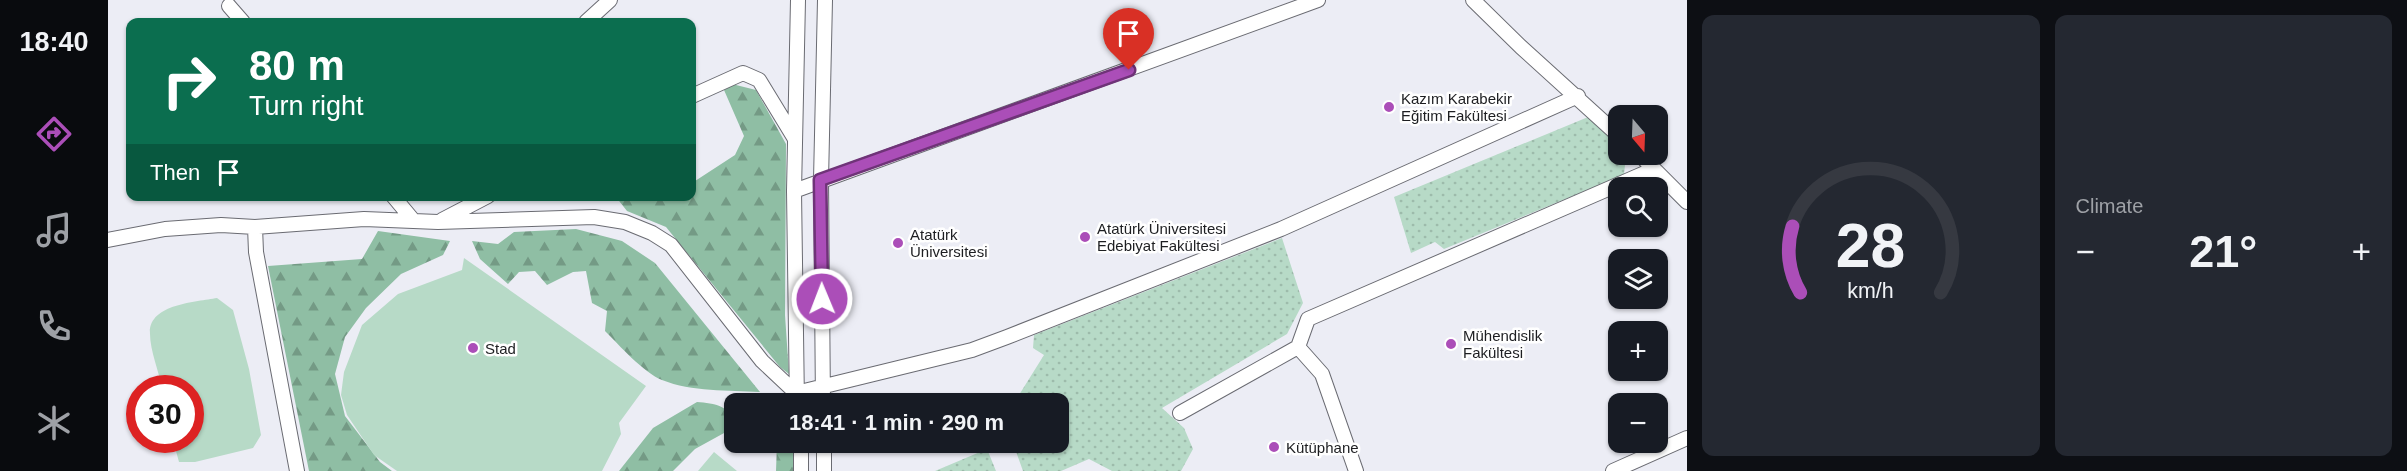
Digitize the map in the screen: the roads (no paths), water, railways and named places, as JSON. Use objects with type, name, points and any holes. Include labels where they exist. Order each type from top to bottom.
[{"type":"street","points":[[590,18],[610,0]]},
{"type":"street","points":[[790,0],[798,7],[794,191],[796,393]]},
{"type":"street","points":[[822,393],[820,180],[825,0]]},
{"type":"street","points":[[794,191],[1318,0]]},
{"type":"street","points":[[1473,0],[1521,47],[1608,125]]},
{"type":"street","points":[[229,6],[240,18]]},
{"type":"street","points":[[696,94],[742,73],[759,80],[796,141]]},
{"type":"street","points":[[808,393],[822,387],[972,350],[998,340],[1281,229],[1578,96]]},
{"type":"street","points":[[1650,165],[1687,202]]},
{"type":"street","points":[[1180,412],[1298,347],[1308,319],[1654,169]]},
{"type":"street","points":[[397,201],[412,220]]},
{"type":"street","points":[[438,222],[478,201]]},
{"type":"street","points":[[108,240],[165,229],[364,219],[438,222],[594,217],[625,222],[652,233],[670,245],[762,361],[791,393]]},
{"type":"street","points":[[255,226],[256,252],[297,471]]},
{"type":"street","points":[[1298,347],[1322,374],[1356,471]]},
{"type":"street","points":[[1613,471],[1687,438]]},
{"type":"street","points":[[801,453],[801,471]]},
{"type":"street","points":[[824,453],[824,471]]},
{"type":"place","name":"Kazım Karabekir Eğitim Fakültesi","points":[[1389,107]]},
{"type":"place","name":"Atatürk Üniversitesi Edebiyat Fakültesi","points":[[1085,237]]},
{"type":"place","name":"Atatürk Üniversitesi","points":[[898,243]]},
{"type":"place","name":"Mühendislik Fakültesi","points":[[1451,344]]},
{"type":"place","name":"Stad","points":[[473,348]]},
{"type":"place","name":"Kütüphane","points":[[1274,447]]}]
